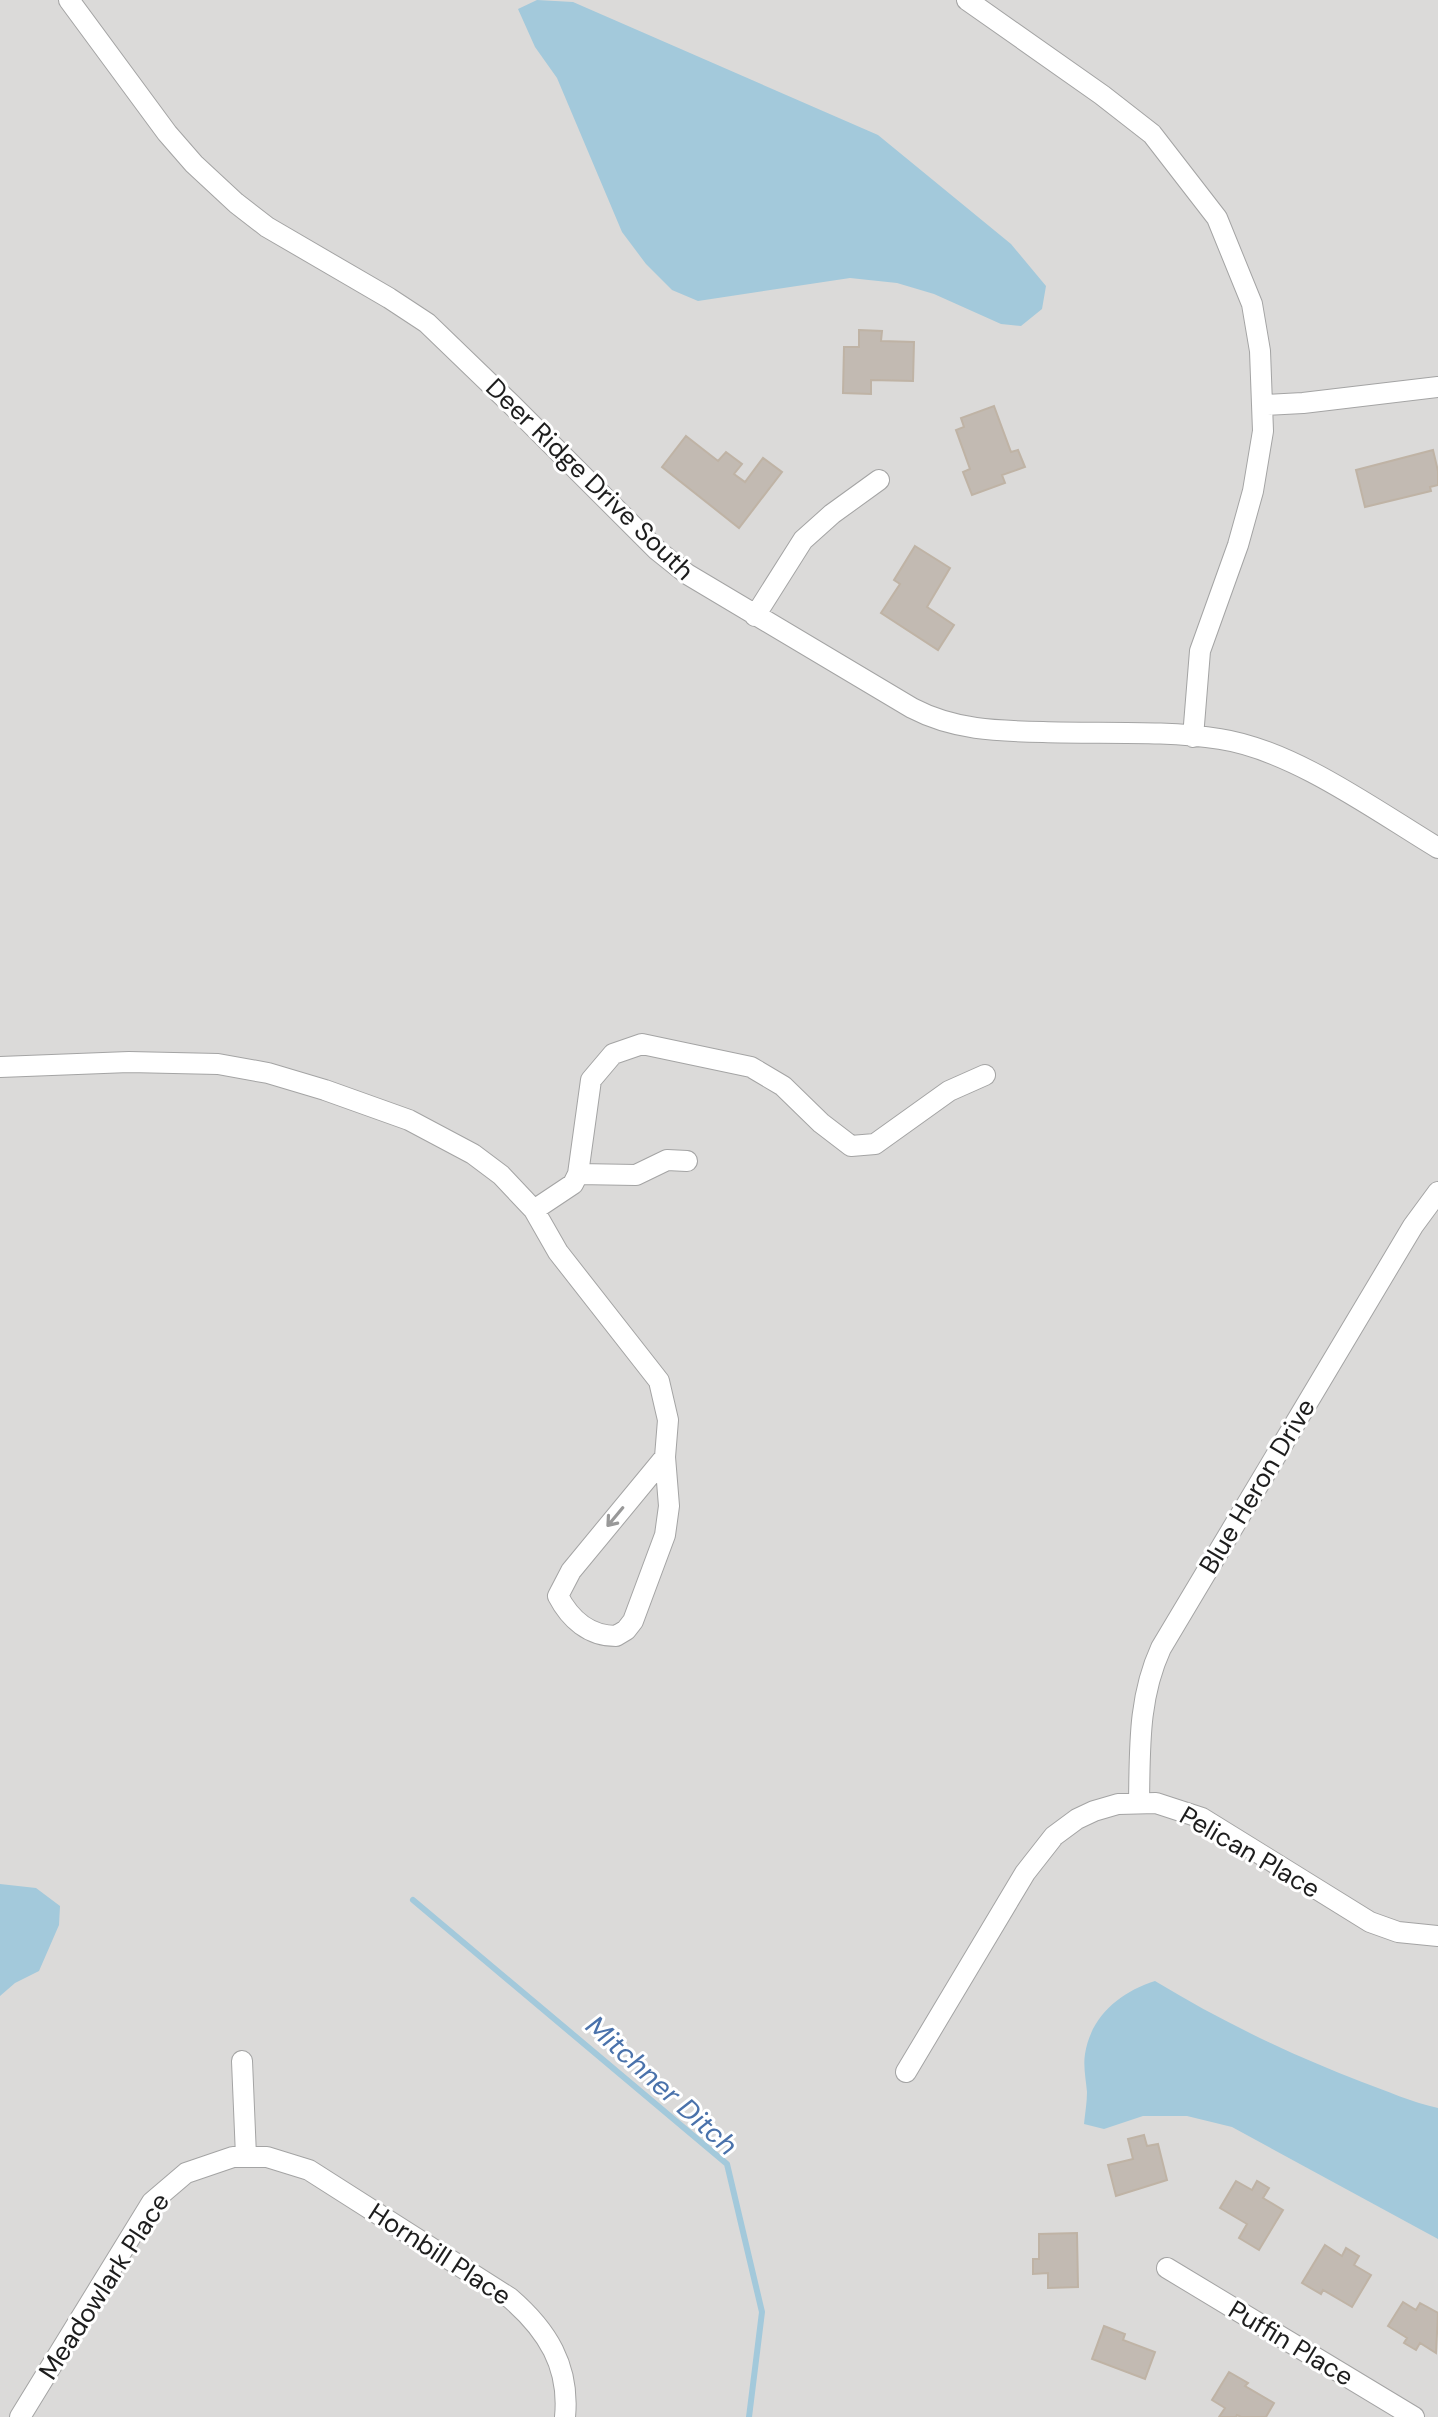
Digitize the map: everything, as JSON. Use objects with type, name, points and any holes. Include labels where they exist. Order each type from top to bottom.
[{"type":"street","name":"Deer Ridge Drive South","points":[[69,0],[167,133],[221,191],[267,227],[427,323],[657,550],[703,586],[912,708],[951,725],[995,731],[1220,739],[1266,750],[1303,768],[1438,848]]},
{"type":"street","points":[[967,0],[1152,134],[1217,218],[1252,304],[1260,351],[1263,431],[1253,491],[1238,545],[1200,651],[1193,737]]},
{"type":"street","points":[[1263,405],[1438,387]]},
{"type":"street","points":[[755,616],[803,540],[823,521],[879,480]]},
{"type":"street","points":[[534,1210],[573,1184],[578,1174],[591,1080],[613,1054],[642,1044],[751,1067],[783,1086],[821,1123],[851,1146],[875,1144],[949,1091],[985,1075]]},
{"type":"street","points":[[0,1067],[129,1062],[203,1063],[268,1073],[386,1111],[441,1136],[501,1175],[534,1210],[558,1252],[659,1381],[668,1420],[665,1457],[669,1506],[665,1535],[633,1621],[616,1636],[594,1633],[566,1611],[558,1596],[571,1571],[665,1457]]},
{"type":"street","points":[[578,1174],[636,1175],[667,1160],[687,1161]]},
{"type":"street","name":"Blue Heron Drive","points":[[1139,1802],[1142,1707],[1161,1648],[1413,1226],[1438,1192]]},
{"type":"street","name":"Pelican Place","points":[[906,2072],[1025,1873],[1045,1845],[1064,1827],[1094,1811],[1139,1802],[1169,1805],[1202,1818],[1370,1922],[1398,1932],[1438,1936]]},
{"type":"street","points":[[242,2061],[246,2156]]},
{"type":"street","name":"Meadowlark Place","points":[[20,2417],[152,2202],[186,2173],[208,2164],[246,2156]]},
{"type":"street","name":"Hornbill Place","points":[[246,2156],[267,2157],[309,2170],[510,2298],[534,2320],[552,2344],[565,2385],[565,2417]]},
{"type":"street","name":"Puffin Place","points":[[1167,2268],[1414,2417]]},
{"type":"shaded area","points":[[0,0],[1438,0],[1438,2417],[0,2417]]},
{"type":"water","points":[[537,0],[573,2],[878,135],[1011,244],[1046,286],[1042,309],[1021,326],[1001,324],[934,294],[897,283],[850,278],[698,301],[672,290],[646,264],[622,232],[557,78],[535,47],[518,9]]},
{"type":"water","points":[[0,1884],[36,1888],[60,1906],[59,1925],[39,1971],[15,1983],[0,1996]]},
{"type":"water","points":[[1155,1981],[1230,2023],[1308,2060],[1409,2100],[1438,2108],[1438,2239],[1232,2127],[1187,2116],[1143,2116],[1104,2129],[1084,2124],[1087,2092],[1084,2059],[1088,2040],[1109,2007],[1130,1992]]},
{"type":"building","points":[[859,330],[882,331],[881,341],[914,342],[913,381],[871,380],[871,394],[843,393],[844,347],[859,347]]},
{"type":"building","points":[[994,406],[1011,452],[1018,450],[1025,467],[1002,475],[1005,483],[972,495],[963,472],[970,469],[956,430],[964,427],[961,418]]},
{"type":"building","points":[[686,436],[718,461],[726,452],[742,464],[734,474],[745,482],[763,458],[782,472],[739,528],[662,467]]},
{"type":"building","points":[[1433,450],[1438,485],[1430,487],[1431,491],[1365,507],[1356,470]]},
{"type":"building","points":[[915,546],[950,568],[927,607],[954,625],[938,650],[881,613],[900,584],[894,580]]},
{"type":"building","points":[[1144,2135],[1147,2146],[1158,2144],[1167,2180],[1116,2196],[1108,2165],[1133,2159],[1128,2139]]},
{"type":"building","points":[[1236,2181],[1252,2190],[1257,2181],[1269,2188],[1263,2198],[1283,2210],[1259,2250],[1239,2238],[1247,2224],[1220,2208]]},
{"type":"building","points":[[1077,2233],[1078,2287],[1048,2288],[1048,2273],[1033,2274],[1033,2259],[1039,2259],[1039,2234]]},
{"type":"building","points":[[1325,2245],[1342,2256],[1346,2248],[1359,2256],[1354,2265],[1371,2275],[1352,2307],[1323,2290],[1321,2294],[1302,2283]]},
{"type":"building","points":[[1403,2302],[1416,2310],[1420,2303],[1438,2313],[1436,2353],[1420,2343],[1416,2350],[1404,2343],[1407,2338],[1388,2326]]},
{"type":"building","points":[[1104,2326],[1125,2334],[1123,2340],[1155,2352],[1145,2379],[1092,2359]]},
{"type":"building","points":[[1229,2372],[1248,2383],[1245,2386],[1274,2403],[1266,2417],[1219,2417],[1225,2408],[1212,2400]]},
{"type":"waterway","name":"Mitchner Ditch","points":[[413,1900],[727,2164],[762,2312],[749,2417]]}]
